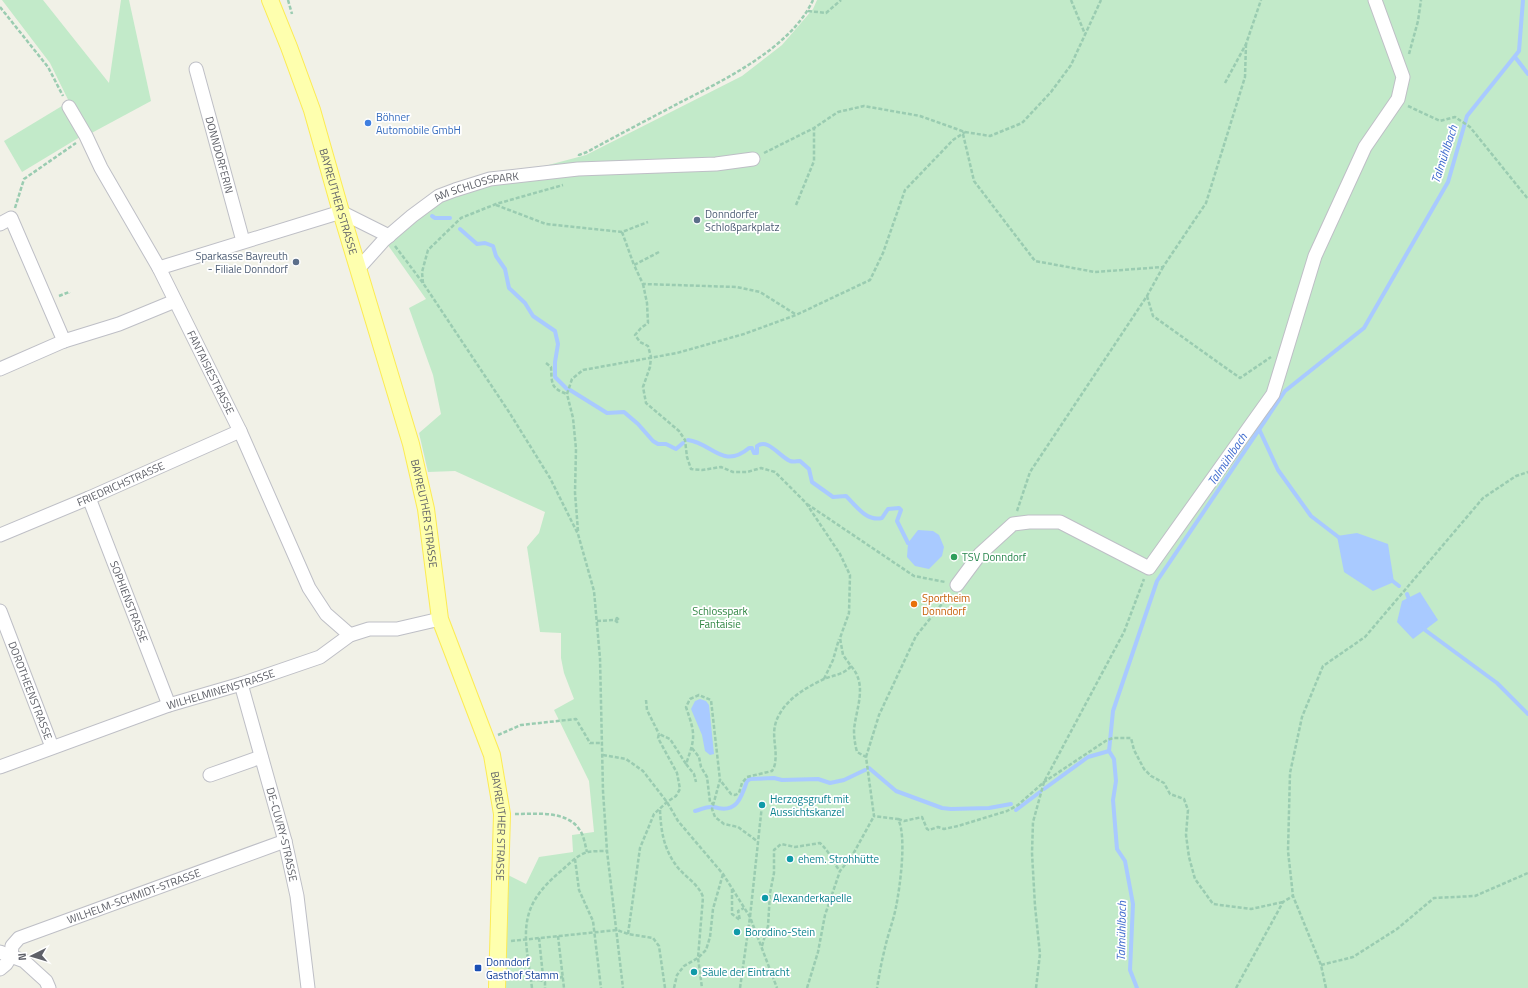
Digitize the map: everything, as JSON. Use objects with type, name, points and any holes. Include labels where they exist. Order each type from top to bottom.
[{"type":"main road","name":"BAYREUTHER STRASSE","points":[[270,0],[312,110],[411,444],[424,502],[440,619],[492,755],[502,814],[497,988]]},
{"type":"street","points":[[957,585],[980,554],[1013,524],[1029,522],[1060,522],[1149,568],[1273,394],[1315,256],[1365,147],[1398,99],[1403,77],[1375,0]]},
{"type":"street","name":"DONNDORFERIN","points":[[196,68],[243,241]]},
{"type":"street","name":"FANTAISIESTRASSE","points":[[69,107],[86,136],[101,168],[159,268],[240,431],[309,588],[326,614],[350,635]]},
{"type":"street","name":"AM SCHLOSSPARK","points":[[358,269],[389,236],[412,216],[439,196],[490,179],[578,169],[716,164],[752,159]]},
{"type":"street","points":[[159,268],[341,212],[389,236]]},
{"type":"street","points":[[0,224],[11,218],[64,341]]},
{"type":"street","points":[[0,369],[64,341],[118,324],[175,301]]},
{"type":"street","name":"FRIEDRICHSTRASSE","points":[[0,535],[89,498],[240,431]]},
{"type":"street","name":"SOPHIENSTRASSE","points":[[89,498],[170,705]]},
{"type":"street","name":"DOROTHEENSTRASSE","points":[[0,611],[52,747]]},
{"type":"street","name":"WILHELMINENSTRASSE","points":[[0,767],[170,705],[241,684],[320,657],[350,635],[369,629],[397,629],[440,619]]},
{"type":"street","name":"DE-CUVRY-STRASSE","points":[[241,684],[285,841],[297,896],[308,988]]},
{"type":"street","points":[[210,774],[261,756]]},
{"type":"street","name":"WILHELM-SCHMIDT-STRASSE","points":[[0,969],[6,964],[5,954],[19,938],[285,841]]},
{"type":"street","points":[[5,954],[24,961],[46,981],[49,988]]},
{"type":"path","points":[[422,283],[422,272],[428,250],[461,218],[496,204],[566,184],[578,169],[579,155],[740,71],[780,41],[808,12],[813,0]]},
{"type":"path","points":[[808,12],[826,13],[841,0]]},
{"type":"path","points":[[1071,0],[1085,34]]},
{"type":"path","points":[[752,159],[814,128],[838,112],[864,106],[920,116],[964,133],[990,136],[1022,123],[1051,92],[1071,65],[1101,0]]},
{"type":"path","points":[[1225,83],[1246,44],[1261,0]]},
{"type":"path","points":[[1403,77],[1418,20],[1421,0]]},
{"type":"path","points":[[0,7],[48,67],[69,107]]},
{"type":"path","points":[[1013,524],[1030,472],[1147,296],[1163,267],[1206,204],[1244,77],[1246,44]]},
{"type":"path","points":[[1398,99],[1440,121],[1455,117],[1470,127],[1528,199]]},
{"type":"path","points":[[796,205],[814,161],[814,128]]},
{"type":"path","points":[[964,133],[974,181],[1035,261],[1095,272],[1163,267]]},
{"type":"path","points":[[624,988],[607,851],[603,791],[603,744],[597,621],[594,591],[578,534],[575,493],[575,442],[573,418],[567,394],[572,379],[583,370],[677,353],[744,334],[796,315],[870,280],[883,253],[905,190],[953,140],[964,133]]},
{"type":"path","points":[[11,218],[24,179],[86,136]]},
{"type":"path","points":[[496,204],[546,224],[622,232],[648,222]]},
{"type":"path","points":[[622,232],[634,265],[643,284],[647,303],[648,323],[635,335],[640,342],[648,346],[651,357],[650,367],[643,387],[646,403],[679,431],[685,440],[687,458],[691,469],[702,470],[721,467],[733,472],[747,472],[761,468],[776,472],[806,503],[840,554],[850,575],[849,614],[833,660],[824,679]]},
{"type":"path","points":[[389,236],[500,399],[546,472],[578,534]]},
{"type":"path","points":[[634,265],[659,252]]},
{"type":"path","points":[[643,284],[737,287],[760,292],[796,315]]},
{"type":"path","points":[[1147,296],[1153,316],[1240,378],[1288,345]]},
{"type":"path","points":[[546,362],[551,367],[551,379],[554,386],[559,391],[567,394]]},
{"type":"path","points":[[1326,988],[1321,965],[1293,896],[1288,851],[1290,773],[1302,717],[1323,666],[1365,637],[1484,498],[1516,476],[1528,472]]},
{"type":"path","points":[[806,503],[914,576],[957,585],[916,636],[879,715],[866,757],[874,816],[852,856],[840,871],[825,915],[818,952],[807,988]]},
{"type":"path","points":[[1036,988],[1040,954],[1032,853],[1033,822],[1044,782],[1124,632],[1149,568]]},
{"type":"path","points":[[597,621],[615,620]]},
{"type":"path","points":[[840,638],[843,655],[856,672],[860,681],[854,742],[857,752],[866,757]]},
{"type":"path","points":[[720,780],[731,794],[735,795],[739,793],[742,783],[747,777],[772,771],[775,763],[774,731],[778,716],[785,705],[793,697],[824,679],[847,671],[851,666]]},
{"type":"path","points":[[686,764],[692,748],[694,732],[686,707],[690,699],[699,695],[711,700],[720,780],[712,809],[715,818],[724,824],[738,827],[757,841]]},
{"type":"path","points":[[628,934],[640,848],[654,814],[676,796],[680,789],[677,773],[658,738],[659,734],[647,710],[646,700]]},
{"type":"path","points":[[486,740],[521,725],[576,719],[590,743],[603,744]]},
{"type":"path","points":[[659,734],[670,739],[694,774],[696,782]]},
{"type":"path","points":[[874,816],[904,821],[922,817],[927,829],[930,830],[938,827],[944,829],[958,826],[1007,811],[1018,805],[1044,782],[1108,740],[1113,738],[1131,738],[1134,750],[1144,769],[1151,776],[1164,783],[1170,794],[1184,799],[1188,810],[1186,835],[1189,857],[1195,879],[1213,904],[1251,909],[1283,902],[1293,896]]},
{"type":"path","points":[[692,748],[699,756],[701,767],[707,777],[710,802],[713,804]]},
{"type":"path","points":[[602,755],[626,759],[643,771],[667,802],[678,821],[723,874],[750,917],[776,988]]},
{"type":"path","points":[[740,988],[750,917],[762,805]]},
{"type":"path","points":[[660,809],[664,842],[670,856],[679,868],[701,891],[703,897],[698,958],[702,988]]},
{"type":"path","points":[[502,814],[553,814],[574,822],[580,830],[587,852]]},
{"type":"path","points":[[877,988],[884,950],[896,907],[902,864],[901,824],[898,819]]},
{"type":"path","points":[[761,947],[768,926],[770,893],[774,873],[774,850],[781,844],[795,847],[820,843],[828,850],[840,871]]},
{"type":"path","points":[[532,988],[526,940],[526,924],[528,912],[536,897],[547,882],[575,859],[587,852],[607,851]]},
{"type":"path","points":[[575,859],[579,890],[593,921],[601,988]]},
{"type":"path","points":[[1321,965],[1353,957],[1397,929],[1434,898],[1475,896],[1528,873]]},
{"type":"path","points":[[674,988],[677,975],[684,966],[698,958],[706,950],[710,937],[713,909],[723,874]]},
{"type":"path","points":[[732,889],[732,914],[740,920],[738,911],[744,908]]},
{"type":"path","points":[[1236,988],[1283,902]]},
{"type":"path","points":[[499,942],[617,930],[628,934],[653,938],[659,946],[666,988]]},
{"type":"path","points":[[558,936],[564,988]]},
{"type":"path","points":[[539,938],[543,976],[540,980]]},
{"type":"path","points":[[543,976],[548,979]]},
{"type":"path","points":[[545,982],[548,979],[563,977]]},
{"type":"path","points":[[531,980],[540,980],[545,982]]},
{"type":"path","points":[[545,982],[546,988]]},
{"type":"green space","points":[[2,0],[43,0],[109,83],[121,0],[129,0],[151,101],[86,136],[50,63]]},
{"type":"green space","name":"Schlosspark Fantaisie","points":[[817,0],[1528,0],[1528,988],[504,988],[508,875],[526,884],[539,857],[573,852],[572,835],[594,832],[589,781],[554,710],[574,699],[564,673],[561,658],[561,633],[540,632],[527,547],[539,533],[545,512],[455,471],[428,472],[419,433],[441,414],[433,375],[409,308],[426,299],[385,241],[455,190],[586,155],[742,76],[782,45],[813,9]]},
{"type":"green space","points":[[62,106],[80,137],[22,172],[4,141]]},
{"type":"water","points":[[918,530],[933,531],[939,535],[944,547],[942,556],[929,569],[915,566],[907,557],[908,543]]},
{"type":"water","points":[[1357,533],[1388,544],[1394,582],[1373,591],[1344,572],[1337,536]]},
{"type":"water","points":[[1420,592],[1438,620],[1413,639],[1397,622],[1402,601]]},
{"type":"water","points":[[700,699],[706,701],[709,705],[714,754],[710,755],[705,751],[702,735],[691,709],[695,701]]},
{"type":"waterway","name":"Talmühlbach","points":[[1137,988],[1130,970],[1133,904],[1125,861],[1117,849],[1113,800],[1116,781],[1114,759],[1109,751],[1113,711],[1157,581],[1285,391],[1364,328],[1448,182],[1467,116],[1519,51],[1523,0]]},
{"type":"waterway","points":[[1515,57],[1528,74]]},
{"type":"waterway","points":[[432,216],[435,218],[450,218]]},
{"type":"waterway","points":[[460,229],[477,244],[485,243],[493,246],[496,256],[505,269],[509,288],[525,303],[533,316],[555,331],[558,344],[555,362],[555,377],[567,389]]},
{"type":"waterway","points":[[570,390],[607,413],[624,412],[638,424],[653,441],[658,444],[666,444],[676,449],[683,443]]},
{"type":"waterway","points":[[1259,429],[1278,470],[1311,516],[1341,539]]},
{"type":"waterway","points":[[688,440],[696,442],[725,456],[740,454],[749,448],[752,448],[754,453],[757,453],[757,446],[765,444],[790,461],[800,461],[809,469],[812,482],[833,497],[846,496],[862,512],[871,518],[882,518],[888,509],[899,508],[901,510],[897,521],[908,543]]},
{"type":"waterway","points":[[1390,579],[1399,586]]},
{"type":"waterway","points":[[1407,594],[1410,602]]},
{"type":"waterway","points":[[1423,625],[1425,630],[1497,683],[1528,714]]},
{"type":"waterway","points":[[1044,789],[1088,757],[1109,751]]},
{"type":"waterway","points":[[869,768],[896,791],[942,808],[989,808],[1011,804]]},
{"type":"waterway","points":[[714,807],[721,809],[733,807],[740,799],[747,781],[750,779],[818,779],[830,783],[844,780],[865,770]]},
{"type":"waterway","points":[[1016,810],[1040,792]]},
{"type":"waterway","points":[[695,811],[712,807]]},
{"type":"place","name":"Böhner Automobile GmbH","points":[[368,123]]},
{"type":"place","name":"Donndorfer Schloßparkplatz","points":[[697,220]]},
{"type":"place","name":"Sparkasse Bayreuth - Filiale Donndorf","points":[[296,262]]},
{"type":"place","name":"TSV Donndorf","points":[[954,557]]},
{"type":"place","name":"Sportheim Donndorf","points":[[914,604]]},
{"type":"place","name":"Herzogsgruft mit Aussichtskanzel","points":[[762,805]]},
{"type":"place","name":"ehem. Strohhütte","points":[[790,859]]},
{"type":"place","name":"Alexanderkapelle","points":[[765,898]]},
{"type":"place","name":"Borodino-Stein","points":[[737,932]]},
{"type":"place","name":"Donndorf Gasthof Stamm","points":[[478,968]]},
{"type":"place","name":"Säule der Eintracht","points":[[694,972]]}]
